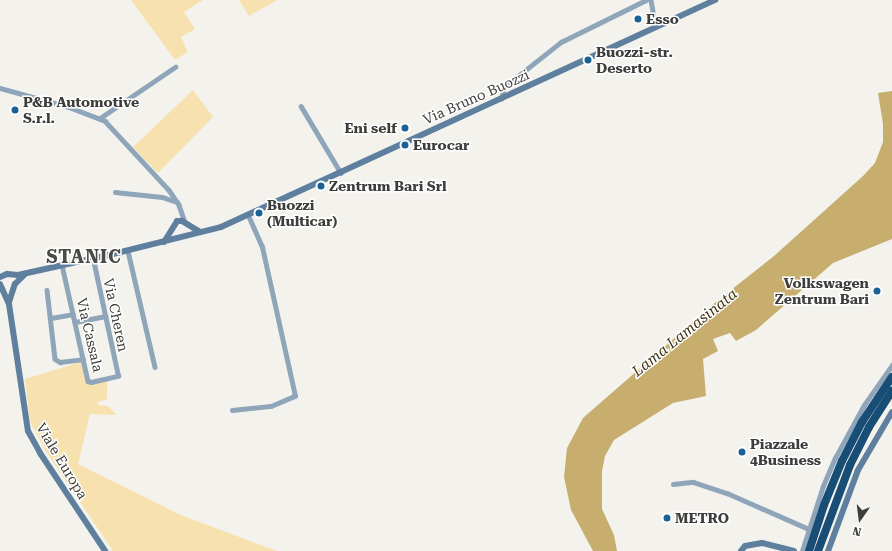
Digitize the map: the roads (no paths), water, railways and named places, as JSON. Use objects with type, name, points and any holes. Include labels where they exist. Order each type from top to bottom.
[{"type":"highway","points":[[814,544],[824,505],[846,451],[892,377]]},
{"type":"highway","points":[[809,551],[814,544],[869,427],[892,391]]},
{"type":"main road","name":"Via Bruno Buozzi","points":[[164,242],[201,232],[248,215],[716,0]]},
{"type":"main road","points":[[1,277],[10,274],[26,273],[93,259],[164,242],[177,221],[201,232]]},
{"type":"main road","points":[[171,230],[182,237],[186,224]]},
{"type":"main road","points":[[1,286],[7,290],[26,273]]},
{"type":"main road","points":[[9,304],[14,285],[14,277],[10,274]]},
{"type":"main road","points":[[1,286],[9,304]]},
{"type":"main road","name":"Viale Europa","points":[[9,304],[28,431],[40,454],[105,551]]},
{"type":"main road","points":[[829,548],[858,470],[892,412]]},
{"type":"main road","points":[[741,551],[745,546],[762,543],[794,551]]},
{"type":"street","points":[[501,99],[504,87],[561,42],[646,0]]},
{"type":"street","points":[[651,0],[656,27]]},
{"type":"street","points":[[100,118],[175,67]]},
{"type":"street","points":[[0,88],[69,106],[100,118],[169,190],[181,208],[186,224]]},
{"type":"street","points":[[301,106],[341,173]]},
{"type":"street","points":[[162,197],[169,190]]},
{"type":"street","points":[[115,192],[162,197],[177,202]]},
{"type":"street","points":[[177,221],[181,208]]},
{"type":"street","points":[[232,410],[271,406],[295,396],[262,247],[248,215]]},
{"type":"street","points":[[128,251],[155,367]]},
{"type":"street","name":"Via Cheren","points":[[93,259],[118,376]]},
{"type":"street","name":"Via Cassala","points":[[62,265],[88,381],[118,376]]},
{"type":"street","points":[[47,290],[56,361],[83,359]]},
{"type":"street","points":[[51,318],[73,314]]},
{"type":"street","points":[[75,322],[105,316]]},
{"type":"street","points":[[802,551],[814,544],[809,529],[835,458],[864,405],[892,365]]},
{"type":"street","points":[[673,484],[693,482],[727,493],[809,529]]},
{"type":"water","name":"Lama Lamasinata","points":[[892,91],[892,239],[833,263],[756,330],[736,341],[730,333],[713,339],[718,351],[703,359],[706,396],[673,403],[614,440],[605,456],[602,471],[602,509],[614,535],[617,551],[593,551],[571,510],[564,477],[567,448],[583,418],[717,301],[774,256],[863,176],[875,163],[883,142],[883,124],[878,93]]},
{"type":"place","name":"Esso","points":[[638,19]]},
{"type":"place","name":"Buozzi-str. Deserto","points":[[588,60]]},
{"type":"place","name":"P&B Automotive S.r.l.","points":[[15,110]]},
{"type":"place","name":"Eni self","points":[[405,128]]},
{"type":"place","name":"Eurocar","points":[[405,145]]},
{"type":"place","name":"Zentrum Bari Srl","points":[[321,186]]},
{"type":"place","name":"Buozzi (Multicar)","points":[[259,213]]},
{"type":"place","name":"Volkswagen Zentrum Bari","points":[[877,291]]},
{"type":"place","name":"Piazzale 4Business","points":[[742,452]]},
{"type":"place","name":"METRO","points":[[667,518]]},
{"type":"district","name":"STANIC","points":[[84,257]]}]
